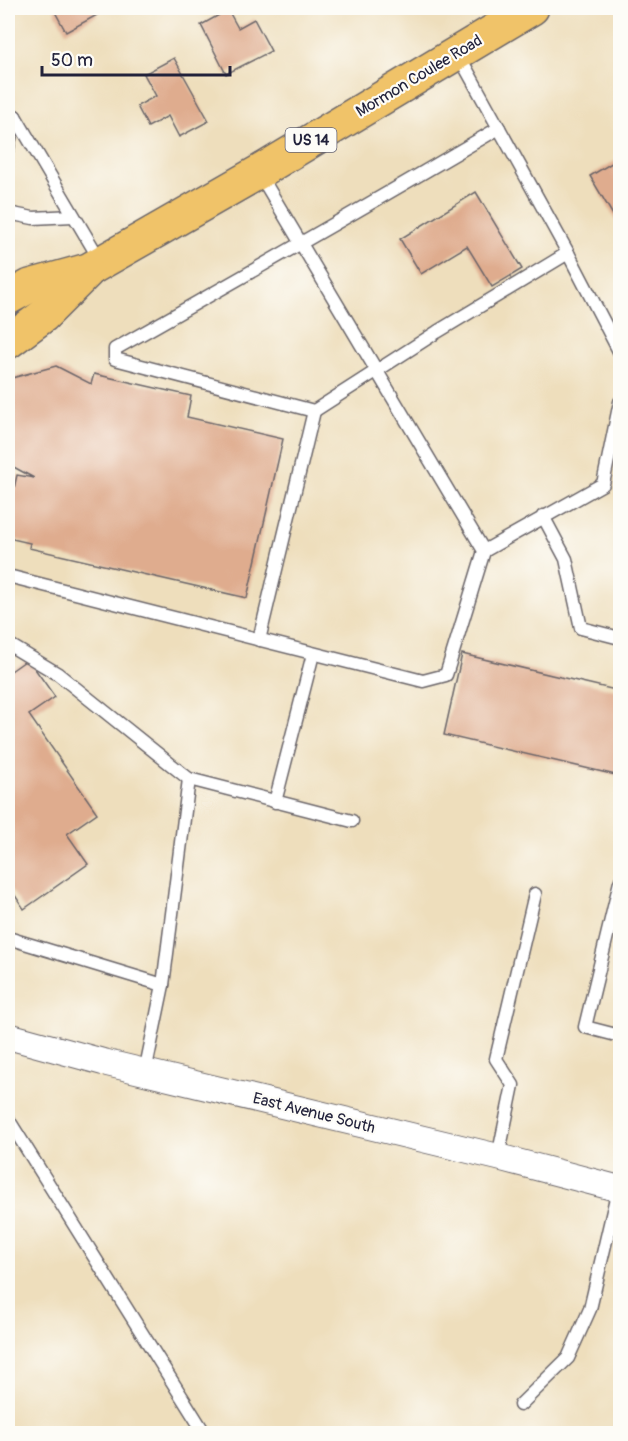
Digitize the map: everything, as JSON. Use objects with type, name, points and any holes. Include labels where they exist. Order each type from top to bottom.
[{"type":"highway","name":"Mormon Coulee Road","points":[[8,342],[43,316],[95,267],[259,172],[532,8]]},
{"type":"highway","name":"Mormon Coulee Road","points":[[8,298],[30,286],[95,267]]},
{"type":"street","name":"East Avenue South","points":[[8,1037],[145,1072],[620,1185]]},
{"type":"lane","points":[[457,53],[620,351]]},
{"type":"lane","points":[[8,148],[11,115]]},
{"type":"lane","points":[[11,115],[73,216],[95,267]]},
{"type":"lane","points":[[314,411],[115,359],[115,349],[302,241],[364,208],[499,128]]},
{"type":"lane","points":[[259,172],[484,551]]},
{"type":"lane","points":[[8,213],[33,218],[73,216]]},
{"type":"lane","points":[[259,640],[314,411],[437,332],[568,253]]},
{"type":"lane","points":[[8,576],[423,681],[446,675],[484,551],[603,484],[621,402]]},
{"type":"lane","points":[[543,516],[566,559],[580,628],[621,638]]},
{"type":"lane","points":[[8,644],[58,674],[189,779],[352,821]]},
{"type":"lane","points":[[275,802],[313,654]]},
{"type":"lane","points":[[145,1072],[163,985],[189,779]]},
{"type":"lane","points":[[621,882],[585,1027],[621,1036]]},
{"type":"lane","points":[[498,1157],[513,1085],[496,1059],[536,894]]},
{"type":"lane","points":[[8,938],[163,985]]},
{"type":"lane","points":[[8,1119],[205,1434]]},
{"type":"lane","points":[[520,1405],[567,1358],[590,1309],[620,1185]]},
{"type":"building","points":[[93,8],[97,15],[66,32],[54,10]]},
{"type":"building","points":[[228,10],[238,28],[254,19],[271,51],[226,74],[201,25]]},
{"type":"building","points":[[174,58],[209,121],[179,137],[168,116],[148,127],[137,106],[156,96],[144,74]]},
{"type":"building","points":[[620,158],[620,227],[590,176]]},
{"type":"building","points":[[476,192],[522,269],[492,287],[467,246],[421,274],[400,239]]},
{"type":"building","points":[[56,366],[91,384],[94,374],[191,396],[187,417],[283,439],[247,598],[29,548],[30,543],[8,538],[8,515],[17,475],[34,478],[8,464],[8,387],[12,378]]},
{"type":"building","points":[[462,654],[620,691],[620,776],[444,735]]},
{"type":"building","points":[[28,659],[55,697],[29,715],[97,813],[67,834],[88,864],[24,909],[8,885],[8,665],[11,671]]}]
